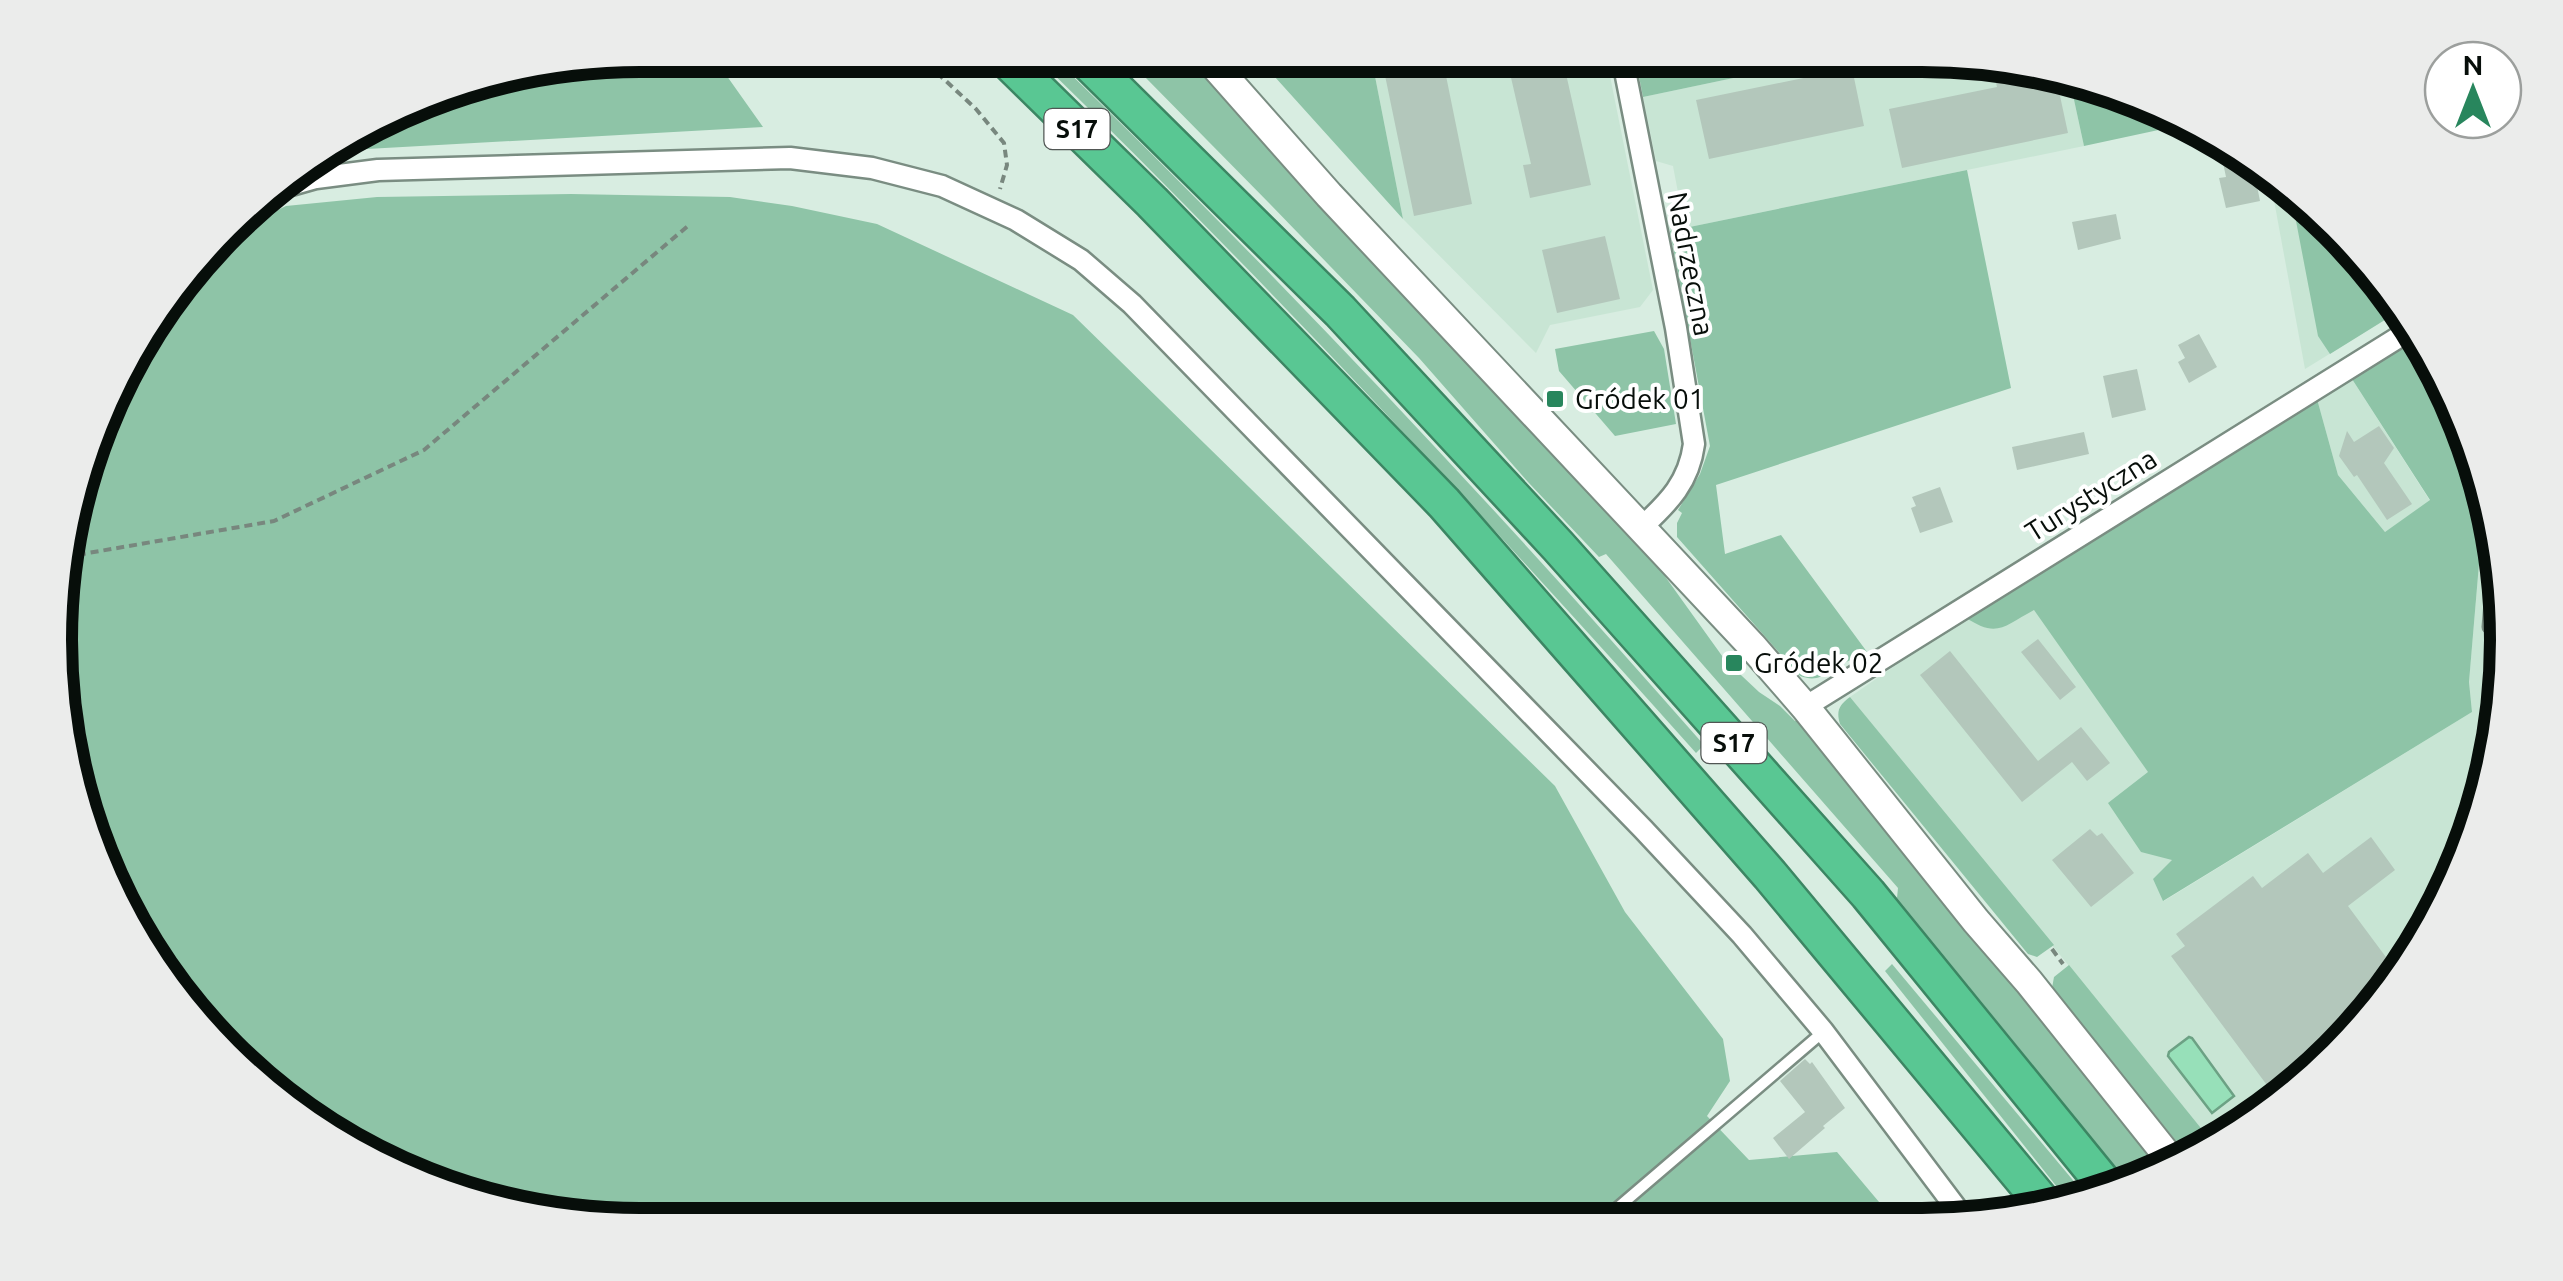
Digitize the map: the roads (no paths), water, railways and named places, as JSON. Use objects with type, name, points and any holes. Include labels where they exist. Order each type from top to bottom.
[{"type":"highway","name":"S17","points":[[1019,72],[1152,202],[1444,503],[1770,875],[2038,1197]]},
{"type":"highway","name":"S17","points":[[1096,72],[1340,311],[1570,560],[1868,894],[2101,1179]]},
{"type":"street","points":[[1220,72],[1329,195],[1642,527],[1805,707],[2167,1153]]},
{"type":"street","name":"Nadrzeczna","points":[[1625,72],[1676,328],[1694,444],[1681,486],[1642,527]]},
{"type":"street","points":[[309,180],[378,170],[790,158],[872,168],[942,186],[1016,220],[1080,260],[1132,304],[1643,830],[1742,935],[1823,1031],[1956,1207]]},
{"type":"street","name":"Turystyczna","points":[[1805,707],[2401,336]]},
{"type":"lane","points":[[1617,1208],[1823,1031]]},
{"type":"place","name":"Gródek 01","points":[[1555,399]]},
{"type":"place","name":"Gródek 02","points":[[1734,663]]}]
